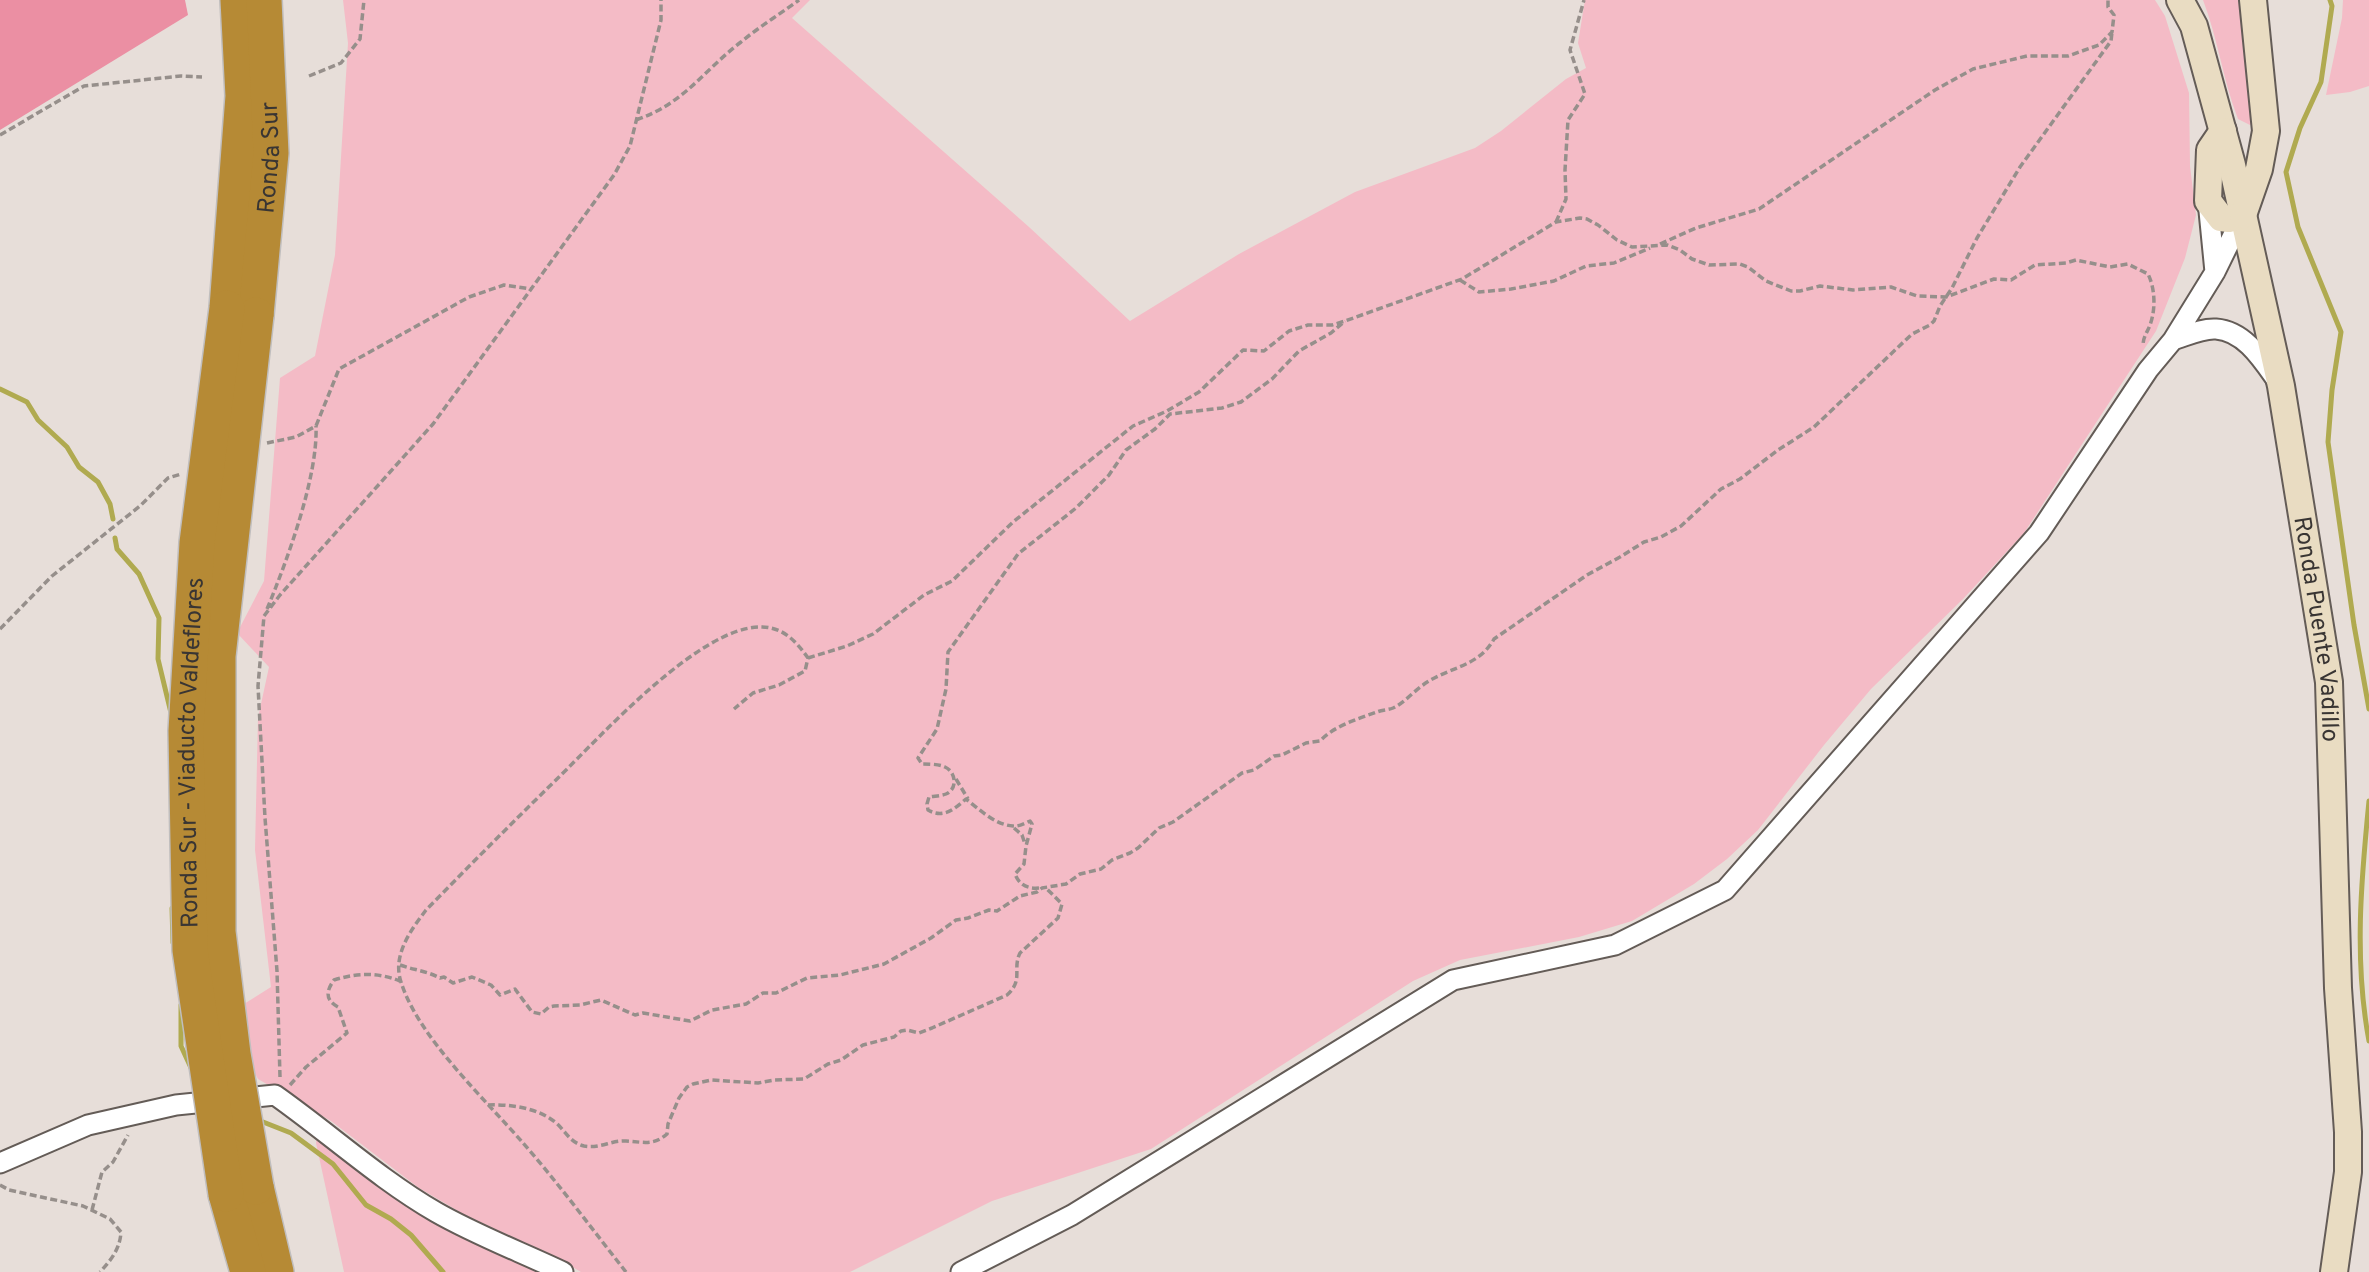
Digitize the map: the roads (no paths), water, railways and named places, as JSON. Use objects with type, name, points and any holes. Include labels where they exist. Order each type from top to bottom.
[{"type":"highway","name":"Ronda Sur","points":[[238,0],[243,96],[241,312]]},
{"type":"highway","name":"Ronda Sur","points":[[241,312],[271,153],[264,0]]},
{"type":"highway","name":"Ronda Sur - Viaducto Valdeflores","points":[[241,312],[197,543],[186,731],[191,950],[241,1191]]},
{"type":"highway","points":[[241,1191],[248,1272]]},
{"type":"highway","points":[[241,1191],[276,1272]]},
{"type":"main road","name":"Ronda Puente Vadillo","points":[[2180,0],[2244,138],[2243,215],[2281,386],[2329,682],[2338,988],[2348,1132],[2348,1172],[2334,1272]]},
{"type":"main road","points":[[2244,138],[2259,169],[2243,215],[2221,218],[2208,201],[2210,150],[2244,138],[2266,131],[2253,0]]},
{"type":"street","points":[[2208,201],[2215,272]]},
{"type":"street","points":[[961,1272],[1072,1215],[1454,980],[1615,945],[1725,890],[2039,533],[2150,367],[2173,340],[2215,272],[2243,215]]},
{"type":"street","points":[[2173,340],[2206,329],[2229,332],[2248,344],[2281,386]]},
{"type":"street","points":[[0,1163],[88,1125],[176,1105],[278,1093],[378,1174],[436,1212],[563,1272]]},
{"type":"waterway","points":[[2330,0],[2332,6],[2321,82],[2300,128],[2286,172],[2298,227],[2341,332],[2332,390],[2328,442],[2369,709]]},
{"type":"waterway","points":[[0,389],[27,402],[38,420],[67,447],[79,467],[98,482],[110,504],[113,519]]},
{"type":"waterway","points":[[115,538],[117,549],[139,574],[159,618],[158,659],[171,713]]},
{"type":"waterway","points":[[2369,801],[2360,921],[2364,1011],[2369,1041]]},
{"type":"waterway","points":[[172,908],[173,943]]},
{"type":"waterway","points":[[181,1005],[181,1046],[192,1070]]},
{"type":"waterway","points":[[258,1120],[291,1133],[333,1164],[366,1205],[391,1219],[411,1235],[443,1272]]}]
